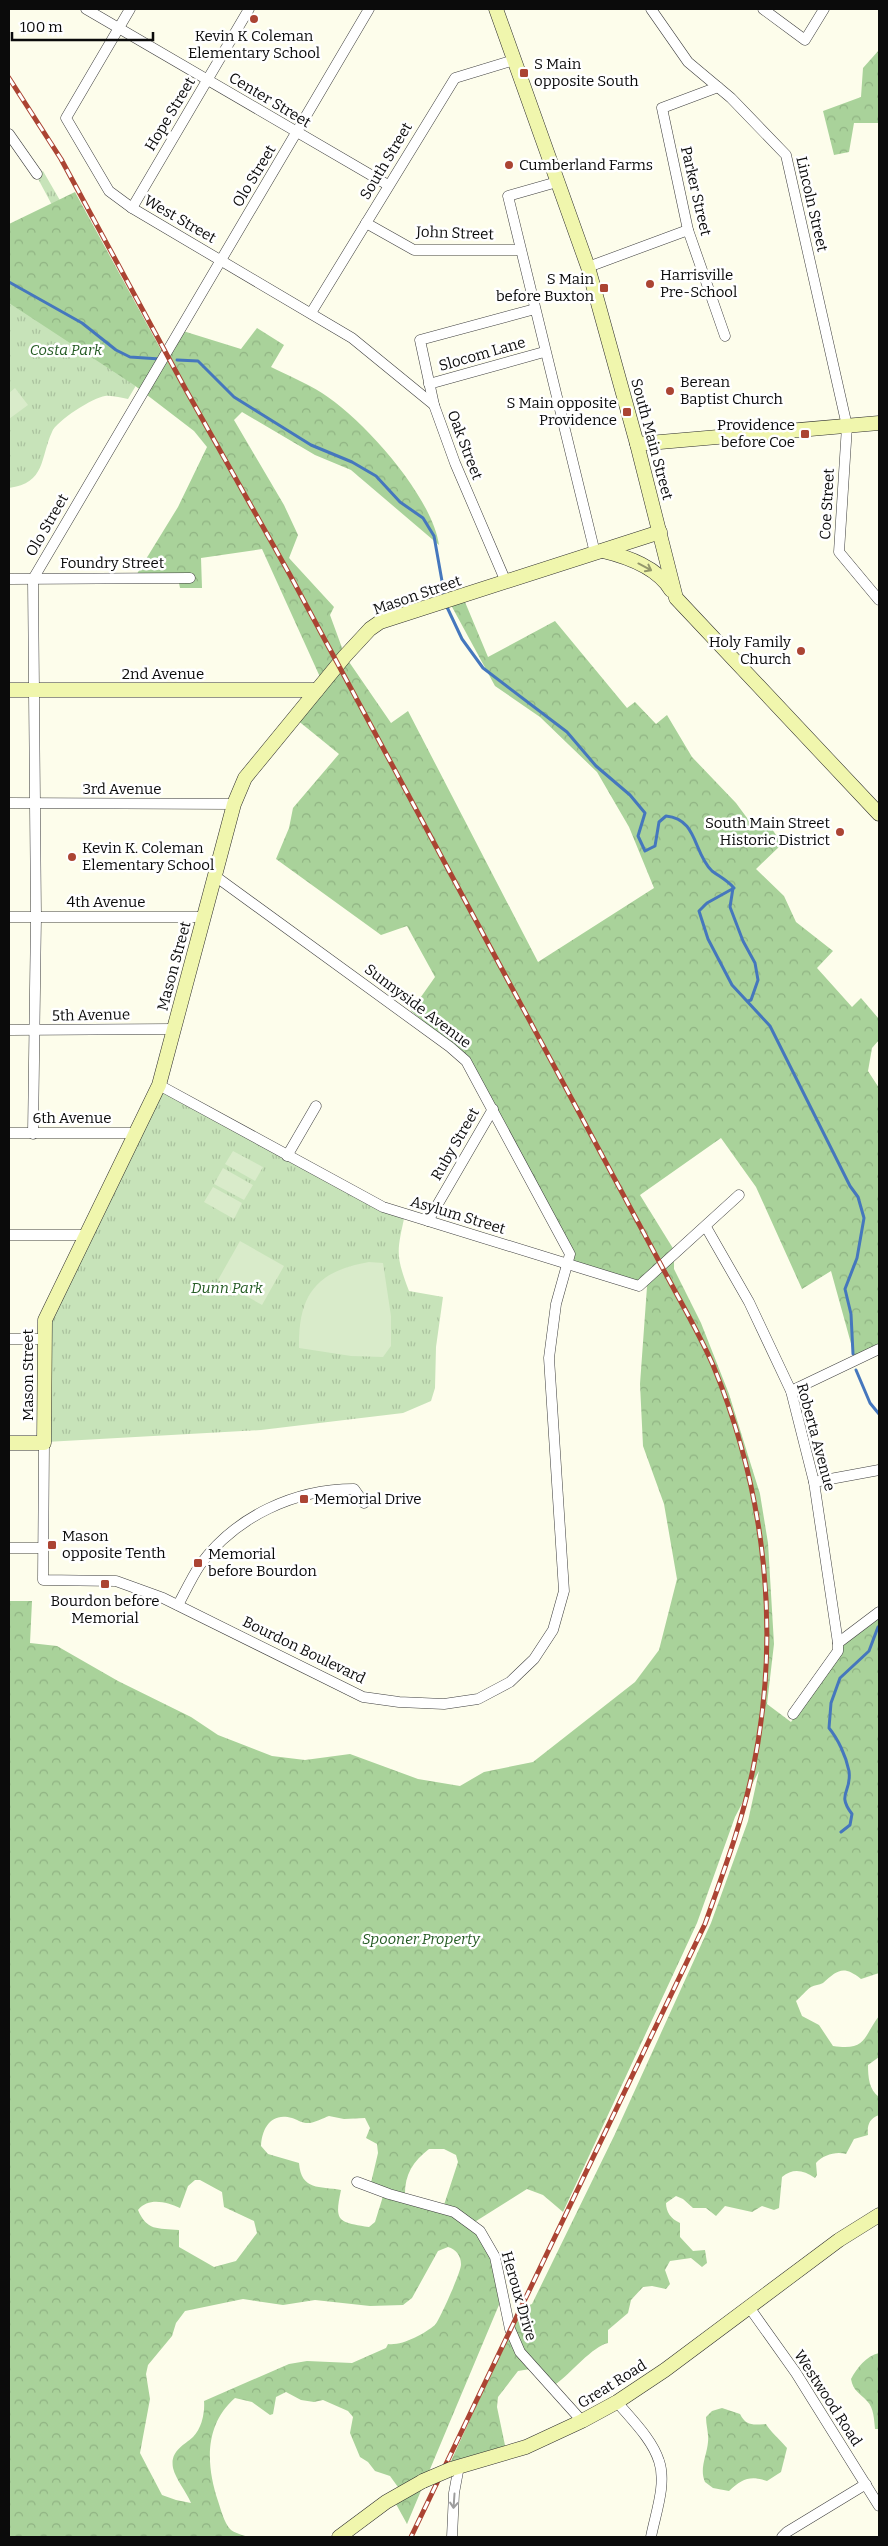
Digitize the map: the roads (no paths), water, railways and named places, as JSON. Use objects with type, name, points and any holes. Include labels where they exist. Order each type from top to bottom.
[{"type":"main road","name":"South Main Street","points":[[496,9],[588,267],[637,444],[676,598],[878,809]]},
{"type":"main road","points":[[637,444],[879,423]]},
{"type":"main road","name":"Mason Street","points":[[44,1443],[45,1320],[159,1084],[234,804],[245,778],[316,690],[370,629],[380,622],[660,532]]},
{"type":"main road","points":[[599,552],[640,564],[654,571],[665,580],[676,598]]},
{"type":"main road","name":"2nd Avenue","points":[[9,690],[316,690]]},
{"type":"main road","points":[[9,1443],[44,1443]]},
{"type":"main road","name":"Great Road","points":[[339,2537],[386,2502],[423,2481],[455,2467],[526,2447],[582,2422],[617,2402],[664,2370],[839,2240],[879,2215]]},
{"type":"street","name":"Center Street","points":[[86,9],[297,134],[388,185]]},
{"type":"street","points":[[119,28],[130,9]]},
{"type":"street","name":"Hope Street","points":[[132,208],[250,9]]},
{"type":"street","name":"Olo Street","points":[[33,1134],[36,917],[33,579],[369,9]]},
{"type":"street","name":"Lincoln Street","points":[[651,9],[688,62],[718,87],[786,155],[847,426]]},
{"type":"street","points":[[764,9],[805,40],[824,9]]},
{"type":"street","name":"West Street","points":[[119,28],[66,118],[109,191],[132,208],[311,313]]},
{"type":"street","name":"South Street","points":[[311,313],[454,78],[514,60]]},
{"type":"street","name":"Parker Street","points":[[718,87],[662,108],[688,230],[725,336]]},
{"type":"street","points":[[9,134],[37,174]]},
{"type":"street","points":[[557,182],[508,196],[544,352],[599,552]]},
{"type":"street","name":"John Street","points":[[366,222],[414,250],[520,250]]},
{"type":"street","points":[[588,267],[688,230]]},
{"type":"street","points":[[434,405],[420,340],[535,309]]},
{"type":"street","name":"Oak Street","points":[[311,313],[352,338],[434,405],[455,463],[506,582]]},
{"type":"street","name":"Slocom Lane","points":[[429,384],[544,352]]},
{"type":"street","name":"Coe Street","points":[[847,426],[839,552],[879,600]]},
{"type":"street","name":"Foundry Street","points":[[9,579],[190,578]]},
{"type":"street","name":"3rd Avenue","points":[[9,803],[234,804]]},
{"type":"street","name":"Sunnyside Avenue","points":[[215,876],[450,1046],[466,1061],[570,1254],[567,1264]]},
{"type":"street","name":"4th Avenue","points":[[9,917],[204,917]]},
{"type":"street","name":"5th Avenue","points":[[9,1030],[174,1029]]},
{"type":"street","name":"Asylum Street","points":[[159,1084],[287,1156],[383,1207],[639,1286],[739,1195]]},
{"type":"street","points":[[287,1156],[316,1106]]},
{"type":"street","name":"Ruby Street","points":[[428,1221],[493,1109]]},
{"type":"street","name":"6th Avenue","points":[[9,1133],[136,1133]]},
{"type":"street","name":"Roberta Avenue","points":[[706,1227],[749,1302],[790,1391],[814,1482],[838,1642]]},
{"type":"street","points":[[9,1235],[87,1235]]},
{"type":"street","name":"Bourdon Boulevard","points":[[43,1580],[116,1581],[178,1606],[363,1696],[399,1702],[444,1704],[478,1699],[510,1682],[534,1659],[553,1630],[564,1591],[549,1358],[556,1304],[567,1264]]},
{"type":"street","points":[[9,1340],[44,1339]]},
{"type":"street","points":[[790,1391],[879,1349]]},
{"type":"street","name":"Mason Street","points":[[43,1580],[44,1443]]},
{"type":"street","points":[[814,1482],[879,1470]]},
{"type":"street","points":[[178,1606],[200,1565],[227,1536],[258,1513],[292,1498],[328,1489],[354,1489],[364,1503]]},
{"type":"street","points":[[9,1548],[43,1548]]},
{"type":"street","points":[[794,1714],[838,1651],[838,1642],[879,1612]]},
{"type":"street","name":"Heroux Drive","points":[[357,2182],[389,2194],[454,2212],[480,2230],[495,2257],[510,2329],[520,2352],[582,2422]]},
{"type":"street","name":"Westwood Road","points":[[749,2307],[796,2372],[879,2506]]},
{"type":"street","points":[[617,2402],[646,2438],[660,2462],[661,2482],[651,2537]]},
{"type":"street","points":[[452,2537],[455,2467]]},
{"type":"street","points":[[782,2537],[787,2532],[866,2484]]},
{"type":"waterway","points":[[9,282],[82,323],[116,350],[130,357],[160,359]]},
{"type":"waterway","points":[[177,360],[198,361],[234,397],[311,445],[352,462],[376,476],[400,502],[423,518],[434,536],[445,598]]},
{"type":"waterway","points":[[446,605],[462,639],[483,668],[567,732],[596,766],[630,795],[645,813],[638,836],[645,851],[655,846],[659,822],[666,816],[676,818],[690,830],[706,864],[734,888],[707,903],[699,911],[708,939],[732,985],[770,1026],[850,1186],[858,1197],[864,1218],[857,1258],[845,1289],[851,1314],[853,1354]]},
{"type":"waterway","points":[[733,888],[730,907],[743,941],[755,963],[758,980],[751,1000],[748,1001]]},
{"type":"waterway","points":[[856,1370],[870,1403],[879,1414]]},
{"type":"waterway","points":[[841,1832],[850,1825],[852,1814],[845,1802],[849,1771],[836,1737],[829,1728],[831,1703],[840,1678],[869,1651],[878,1627]]},
{"type":"railway","points":[[9,78],[61,159],[186,390],[290,575],[695,1328],[713,1365],[731,1414],[746,1463],[756,1513],[763,1564],[767,1616],[766,1667],[753,1769],[738,1828],[725,1867],[705,1924],[411,2537]]},
{"type":"place","name":"Kevin K Coleman Elementary School","points":[[254,19]]},
{"type":"place","name":"S Main opposite South","points":[[524,73]]},
{"type":"place","name":"Cumberland Farms","points":[[509,165]]},
{"type":"place","name":"Harrisville Pre-School","points":[[650,284]]},
{"type":"place","name":"S Main before Buxton","points":[[604,288]]},
{"type":"place","name":"Berean Baptist Church","points":[[670,391]]},
{"type":"place","name":"S Main opposite Providence","points":[[627,412]]},
{"type":"place","name":"Providence before Coe","points":[[805,434]]},
{"type":"place","name":"Holy Family Church","points":[[801,651]]},
{"type":"place","name":"South Main Street Historic District","points":[[840,832]]},
{"type":"place","name":"Kevin K. Coleman Elementary School","points":[[72,857]]},
{"type":"place","name":"Memorial Drive","points":[[304,1499]]},
{"type":"place","name":"Mason opposite Tenth","points":[[52,1545]]},
{"type":"place","name":"Memorial before Bourdon","points":[[198,1563]]},
{"type":"place","name":"Bourdon before Memorial","points":[[105,1584]]},
{"type":"park label","name":"Costa Park","points":[[66,350]]},
{"type":"park label","name":"Dunn Park","points":[[227,1288]]},
{"type":"park label","name":"Spooner Property","points":[[421,1939]]}]
